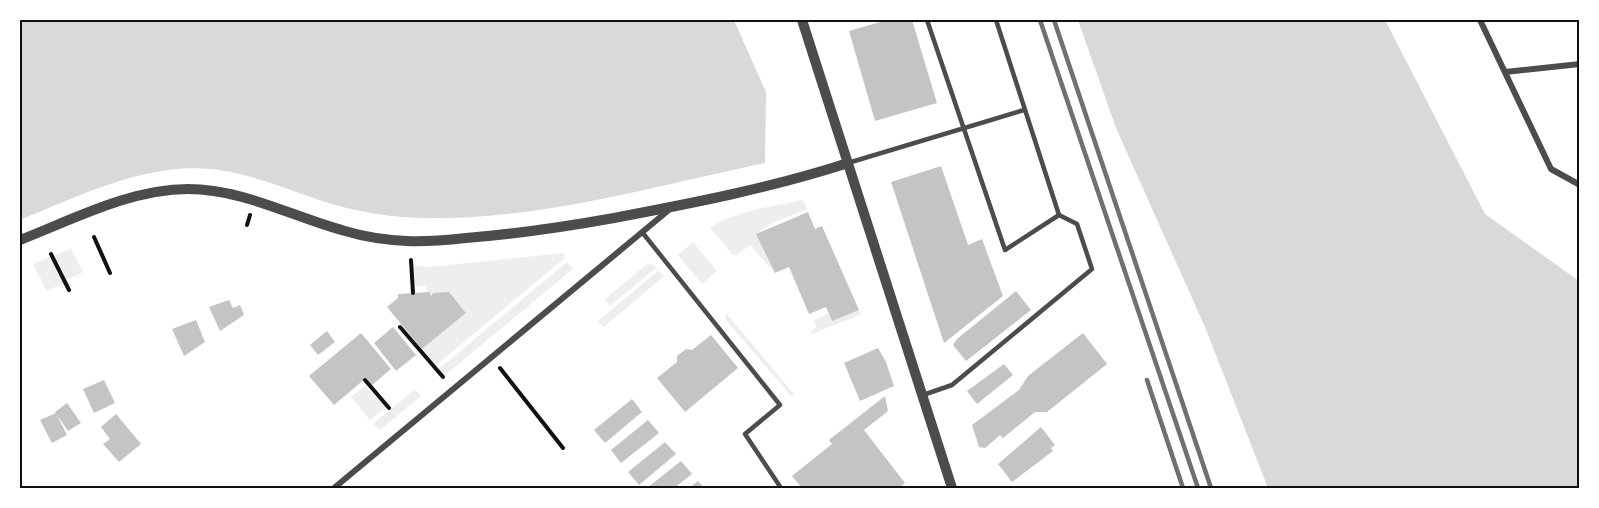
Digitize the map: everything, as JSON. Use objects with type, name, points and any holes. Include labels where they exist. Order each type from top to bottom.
[{"type":"street","points":[[802,20],[920,396],[952,489]]},
{"type":"street","points":[[1480,20],[1551,169],[1580,185]]},
{"type":"street","points":[[1505,72],[1580,64]]},
{"type":"street","points":[[20,240],[153,192],[188,189],[210,190],[255,201],[344,231],[410,241],[541,231],[672,207],[796,180],[848,164]]},
{"type":"street","points":[[334,489],[672,207]]},
{"type":"lane","points":[[927,20],[1005,250],[1059,215]]},
{"type":"lane","points":[[920,396],[952,385],[1092,269],[1077,224],[1059,215],[996,20]]},
{"type":"lane","points":[[848,164],[1024,110]]},
{"type":"lane","points":[[642,232],[780,405],[745,434],[781,489]]},
{"type":"path","points":[[94,237],[110,273]]},
{"type":"path","points":[[51,254],[69,290]]},
{"type":"path","points":[[411,260],[413,293]]},
{"type":"path","points":[[400,327],[443,377]]},
{"type":"path","points":[[492,358],[563,448]]},
{"type":"path","points":[[364,380],[390,408]]},
{"type":"shaded area","points":[[20,20],[734,20],[766,92],[765,163],[599,200],[514,213],[430,218],[374,214],[319,200],[232,172],[193,168],[168,170],[117,182],[20,220]]},
{"type":"shaded area","points":[[1078,20],[1385,20],[1485,214],[1579,281],[1579,488],[1268,488],[1205,327],[1116,128]]},
{"type":"shaded area","points":[[802,200],[808,209],[774,222],[756,234],[775,273],[750,245],[737,255],[733,255],[710,228],[742,213]]},
{"type":"shaded area","points":[[693,242],[717,271],[702,284],[678,255]]},
{"type":"shaded area","points":[[71,249],[83,272],[67,280],[55,255]]},
{"type":"shaded area","points":[[563,253],[565,258],[435,366],[422,349],[466,313],[449,292],[433,293],[430,297],[425,286],[415,286],[414,266],[431,267]]},
{"type":"shaded area","points":[[50,257],[64,283],[47,291],[33,264]]},
{"type":"shaded area","points":[[567,262],[573,269],[444,376],[439,369]]},
{"type":"shaded area","points":[[648,263],[657,267],[610,306],[605,299]]},
{"type":"shaded area","points":[[659,270],[664,276],[604,327],[598,321]]},
{"type":"shaded area","points":[[859,310],[862,314],[809,335],[817,326],[813,321],[829,313],[832,321]]},
{"type":"shaded area","points":[[726,313],[794,394],[792,397],[725,319]]},
{"type":"shaded area","points":[[365,386],[386,407],[370,420],[351,397]]},
{"type":"shaded area","points":[[415,389],[421,396],[380,430],[373,424]]},
{"type":"building","points":[[887,20],[912,20],[937,103],[875,121],[849,31]]},
{"type":"building","points":[[941,166],[968,245],[982,239],[1003,296],[944,343],[891,182]]},
{"type":"building","points":[[808,212],[815,229],[822,226],[859,310],[832,321],[826,307],[809,314],[789,267],[775,273],[756,234]]},
{"type":"building","points":[[1016,291],[1031,310],[966,361],[953,345],[957,339]]},
{"type":"building","points":[[430,292],[430,297],[433,293],[449,292],[466,313],[422,349],[387,307],[398,298],[398,294]]},
{"type":"building","points":[[229,300],[233,308],[240,305],[244,315],[220,331],[209,307]]},
{"type":"building","points":[[196,320],[205,342],[184,356],[172,329]]},
{"type":"building","points":[[393,327],[416,355],[396,371],[374,343]]},
{"type":"building","points":[[327,331],[335,342],[318,355],[310,345]]},
{"type":"building","points":[[361,333],[391,369],[372,385],[366,378],[334,405],[309,376]]},
{"type":"building","points":[[1083,333],[1107,364],[1047,412],[1035,412],[1003,438],[1000,435],[985,448],[979,447],[972,425],[1019,390],[1028,376]]},
{"type":"building","points":[[711,335],[738,368],[685,412],[657,378],[677,362],[677,356],[686,349],[692,350]]},
{"type":"building","points":[[878,348],[886,362],[894,386],[860,401],[844,363]]},
{"type":"building","points":[[1004,364],[1013,375],[977,404],[967,391]]},
{"type":"building","points":[[104,380],[115,403],[94,413],[83,389]]},
{"type":"building","points":[[885,396],[888,411],[864,430],[905,483],[899,488],[802,488],[792,476],[832,444],[829,440]]},
{"type":"building","points":[[632,399],[642,412],[605,443],[594,430]]},
{"type":"building","points":[[67,403],[81,423],[68,431],[55,412]]},
{"type":"building","points":[[56,413],[67,435],[52,443],[40,420]]},
{"type":"building","points":[[116,414],[141,444],[119,462],[103,444],[110,439],[101,427]]},
{"type":"building","points":[[648,420],[659,433],[621,463],[611,450]]},
{"type":"building","points":[[1041,427],[1055,445],[1051,448],[1053,451],[1012,482],[998,464]]},
{"type":"building","points":[[665,442],[676,454],[639,485],[628,472]]},
{"type":"building","points":[[681,461],[692,474],[674,488],[647,488]]},
{"type":"building","points":[[698,481],[704,488],[689,488]]},
{"type":"railway","points":[[1040,20],[1198,488]]},
{"type":"railway","points":[[1054,20],[1211,488]]},
{"type":"railway","points":[[1147,380],[1183,488]]}]
